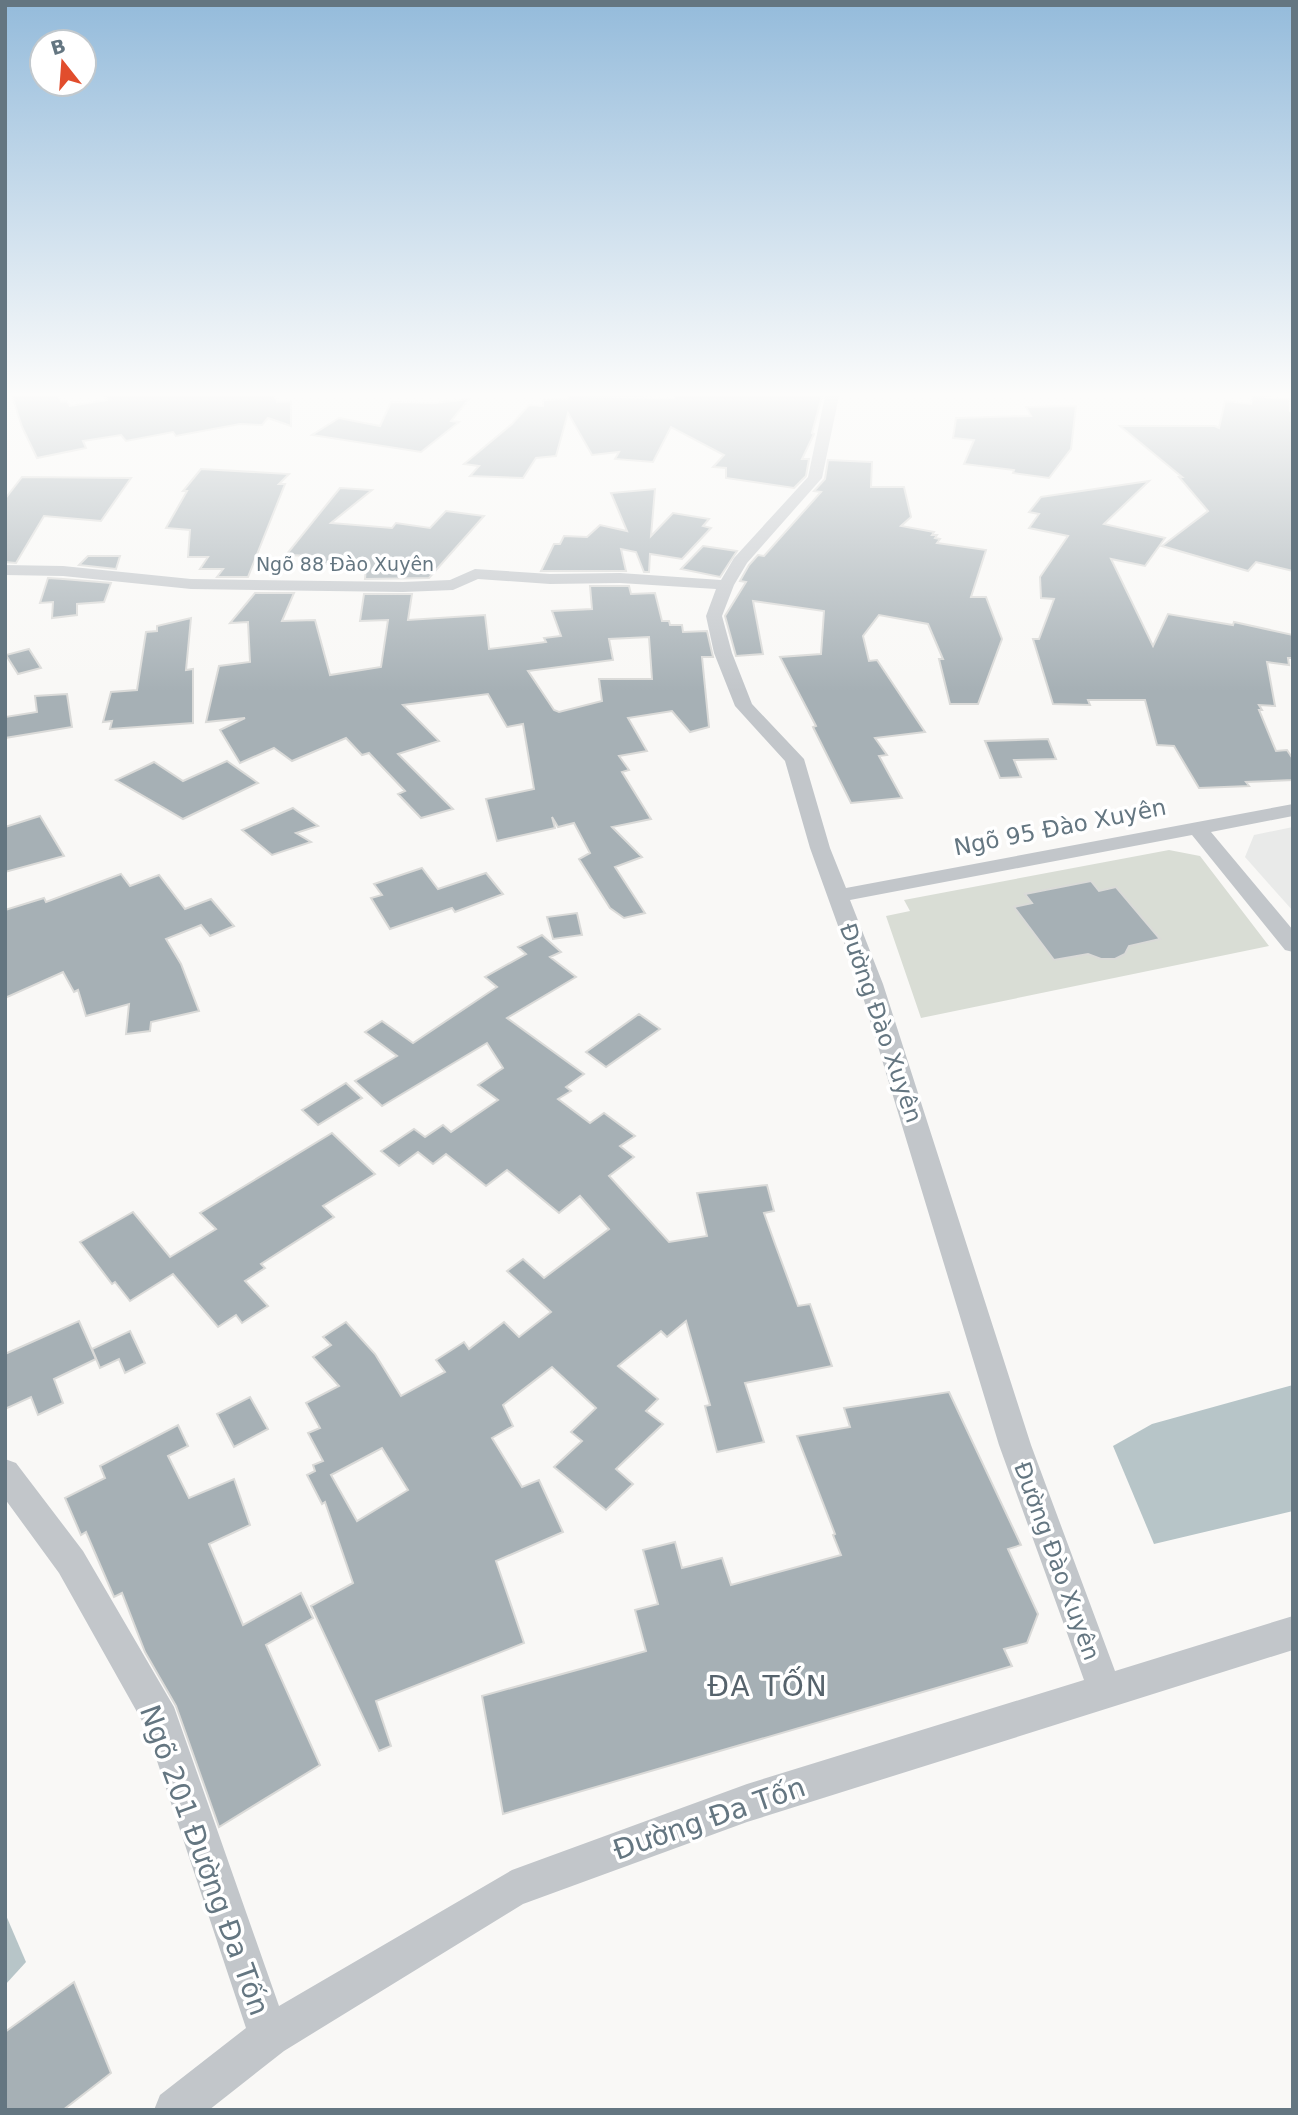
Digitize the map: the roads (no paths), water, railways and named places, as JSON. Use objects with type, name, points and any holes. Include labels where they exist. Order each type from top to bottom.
[{"type":"street","name":"Đường Đào Xuyên","points":[[801,495],[740,561],[726,585],[714,616],[737,693],[744,706],[794,759],[820,848],[872,984],[1015,1445],[1105,1690]]},
{"type":"street","name":"Ngõ 88 Đào Xuyên","points":[[5,570],[63,571],[191,583],[260,585],[453,585],[475,574],[550,579],[620,578],[726,585]]},
{"type":"street","name":"Ngõ 95 Đào Xuyên","points":[[837,896],[1293,810]]},
{"type":"street","points":[[1197,828],[1293,945]]},
{"type":"street","name":"Ngõ 201 Đường Đa Tốn","points":[[5,1473],[71,1562],[161,1720],[268,2036]]},
{"type":"street","name":"Đường Đa Tốn","points":[[175,2110],[268,2036],[512,1889],[747,1803],[1293,1633]]},
{"type":"district","name":"ĐA TỐN","points":[[768,1686]]}]
